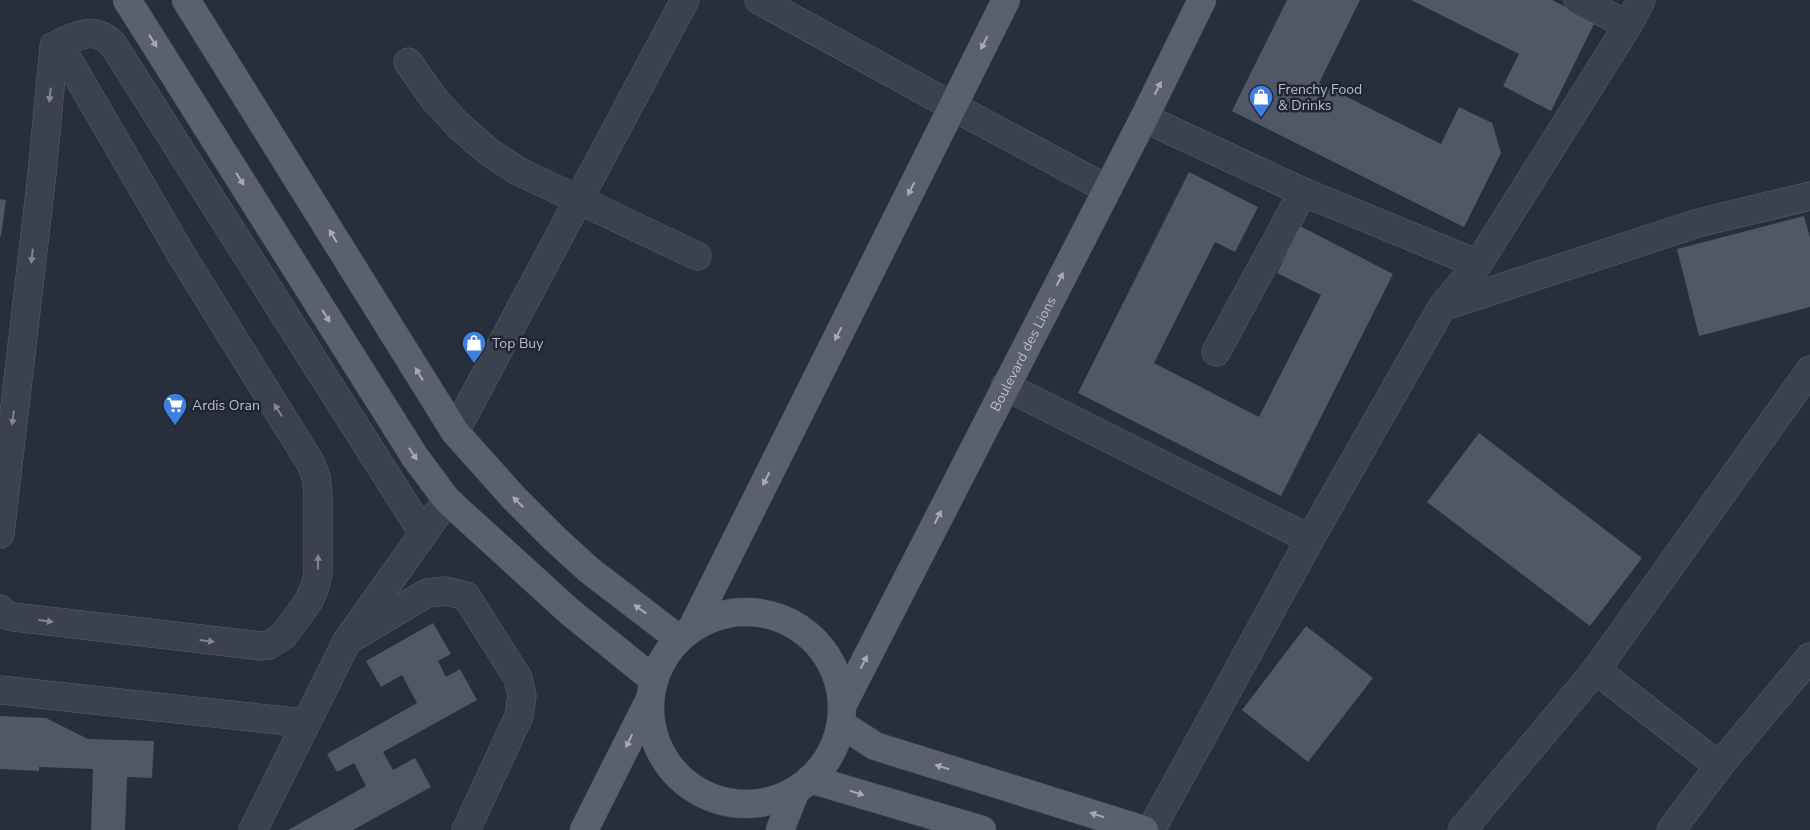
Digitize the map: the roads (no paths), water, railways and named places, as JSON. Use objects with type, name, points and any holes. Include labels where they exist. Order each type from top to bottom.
[{"type":"main road","points":[[127,0],[415,457],[447,500],[652,689],[652,724],[660,750],[680,778],[710,797],[728,802],[745,804],[763,803],[780,798],[803,784],[982,830]]},
{"type":"main road","points":[[186,0],[455,432],[513,497],[589,570],[685,633]]},
{"type":"main road","points":[[584,830],[652,689],[664,658],[685,633],[1006,0]]},
{"type":"main road","name":"Boulevard des Lions","points":[[803,784],[830,754],[841,715],[1005,386],[1144,118],[1202,0]]},
{"type":"main road","points":[[685,633],[708,619],[745,611],[781,618],[798,626],[813,638],[825,652],[834,669],[840,687],[841,715],[875,746],[1144,830]]},
{"type":"main road","points":[[780,830],[803,784]]},
{"type":"street","points":[[455,432],[685,0]]},
{"type":"street","points":[[759,0],[1107,189]]},
{"type":"street","points":[[1578,0],[1628,25]]},
{"type":"street","points":[[1151,830],[1310,539],[1442,307],[1478,264],[1628,25],[1641,0]]},
{"type":"street","points":[[57,45],[80,36],[95,33],[114,46],[423,533]]},
{"type":"street","points":[[0,534],[57,45]]},
{"type":"street","points":[[0,609],[7,615],[14,617],[261,646],[269,645],[284,635],[308,602],[316,587],[318,574],[318,493],[316,477],[310,462],[181,254],[57,45]]},
{"type":"street","points":[[408,62],[435,100],[489,152],[518,171],[698,256]]},
{"type":"street","points":[[1144,118],[1303,192],[1478,264]]},
{"type":"street","points":[[1216,352],[1303,192]]},
{"type":"street","points":[[1442,307],[1698,223],[1810,196]]},
{"type":"street","points":[[1462,830],[1596,670],[1807,383]]},
{"type":"street","points":[[1005,386],[1310,539]]},
{"type":"street","points":[[254,830],[347,641],[447,500]]},
{"type":"street","points":[[347,641],[427,593],[446,592],[466,596],[513,670],[518,678],[522,696],[519,716],[466,830]]},
{"type":"street","points":[[1671,830],[1719,766],[1810,656]]},
{"type":"street","points":[[1596,670],[1719,766]]},
{"type":"street","points":[[0,690],[305,723]]},
{"type":"place","name":"Frenchy Food & Drinks","points":[[1261,118]]},
{"type":"place","name":"Top Buy","points":[[474,364]]},
{"type":"place","name":"Ardis Oran","points":[[175,426]]}]
